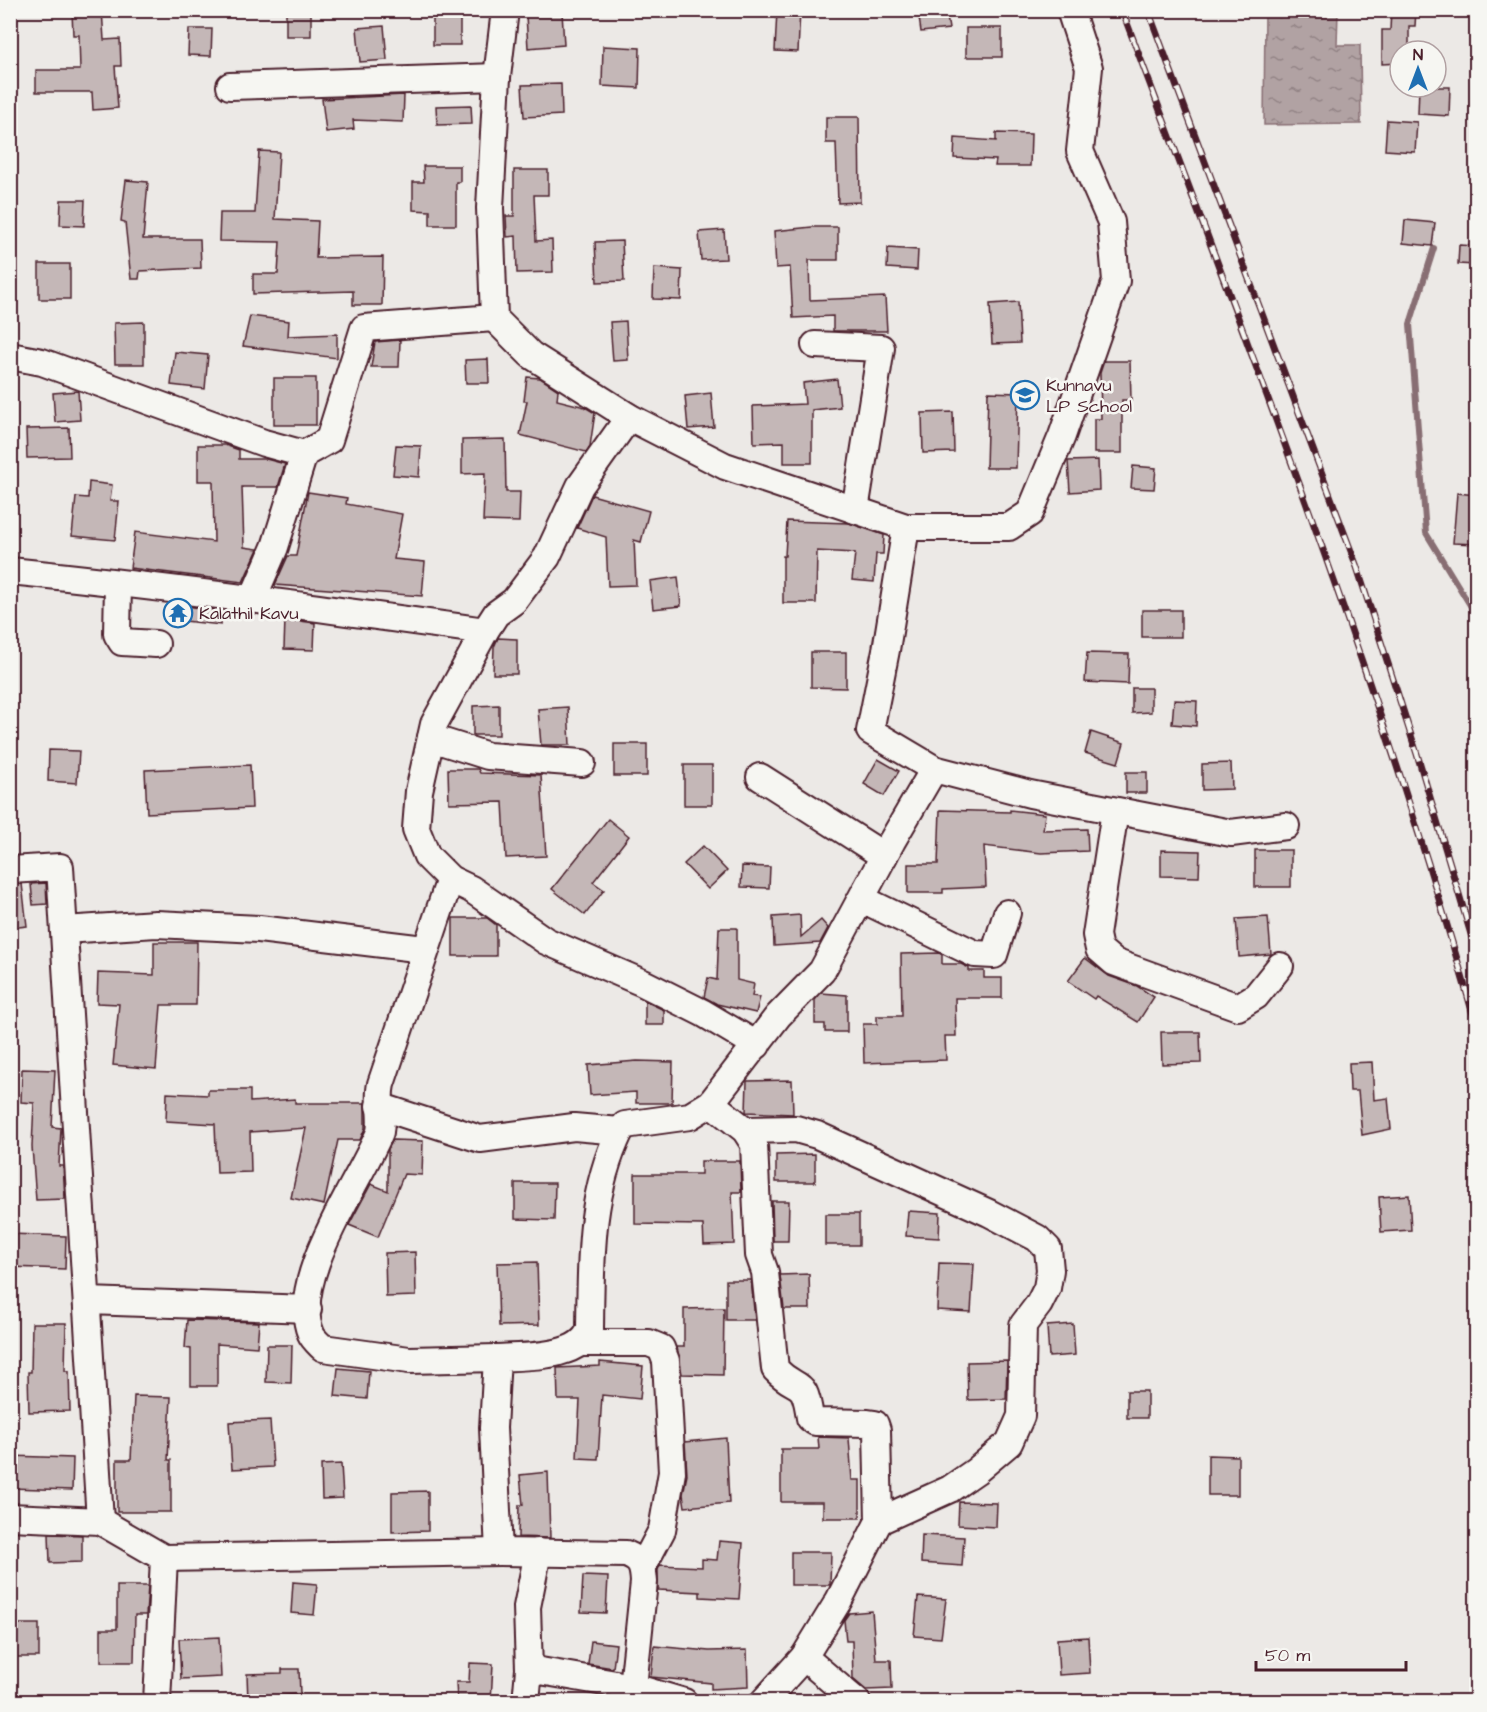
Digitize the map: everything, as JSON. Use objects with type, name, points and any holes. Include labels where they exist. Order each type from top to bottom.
[{"type":"street","points":[[505,10],[497,77],[490,208],[494,318],[531,355],[629,417],[725,466],[906,527],[1010,527],[1030,513],[1062,436],[1116,281],[1111,222],[1080,151],[1089,68],[1070,10]]},
{"type":"street","points":[[230,86],[497,77]]},
{"type":"street","points":[[254,598],[275,547],[304,454],[329,440],[364,328],[494,318]]},
{"type":"street","points":[[815,345],[881,348],[855,510]]},
{"type":"street","points":[[10,356],[42,362],[264,443],[304,454]]},
{"type":"street","points":[[629,417],[580,486],[547,557],[514,601],[496,614],[485,631],[434,724],[419,791],[416,829],[427,856],[450,879],[471,890],[546,941],[653,988],[757,1045]]},
{"type":"street","points":[[906,527],[870,731],[934,768],[1030,794],[1231,833],[1286,826]]},
{"type":"street","points":[[10,571],[118,584],[167,586],[485,631]]},
{"type":"street","points":[[118,584],[117,634],[122,642],[156,644]]},
{"type":"street","points":[[431,738],[488,756],[582,763]]},
{"type":"street","points":[[450,879],[424,949],[381,1084],[380,1132],[311,1272],[308,1309],[311,1336],[323,1348],[409,1360],[497,1358],[559,1351],[588,1337],[591,1235],[595,1203],[620,1131],[625,1125],[690,1116],[711,1103],[778,1016],[822,972],[934,768]]},
{"type":"street","points":[[760,777],[884,856]]},
{"type":"street","points":[[1115,811],[1096,935],[1099,949],[1114,962],[1239,1007],[1256,996],[1280,966]]},
{"type":"street","points":[[10,870],[60,867],[100,1521]]},
{"type":"street","points":[[862,899],[975,954],[994,955],[1007,913]]},
{"type":"street","points":[[64,930],[156,924],[259,929],[424,949]]},
{"type":"street","points":[[711,1103],[744,1130],[754,1144],[759,1255],[765,1272],[775,1369],[784,1379],[797,1383],[806,1392],[810,1418],[816,1422],[875,1424],[879,1521],[850,1581],[804,1657],[764,1701]]},
{"type":"street","points":[[379,1106],[480,1139],[574,1127],[620,1131]]},
{"type":"street","points":[[744,1130],[796,1129],[818,1135],[988,1213],[1037,1238],[1048,1249],[1050,1270],[1047,1288],[1023,1325],[1021,1416],[1008,1443],[976,1471],[950,1489],[879,1521]]},
{"type":"street","points":[[88,1301],[308,1309]]},
{"type":"street","points":[[581,1342],[649,1342],[661,1348],[666,1361],[672,1472],[662,1530],[643,1566],[644,1582],[633,1687]]},
{"type":"street","points":[[497,1358],[493,1428],[499,1552]]},
{"type":"street","points":[[10,1516],[100,1521],[164,1558],[538,1552],[626,1554],[638,1559],[643,1566]]},
{"type":"street","points":[[526,1701],[529,1669],[527,1607],[538,1552]]},
{"type":"street","points":[[157,1701],[164,1558]]},
{"type":"street","points":[[804,1657],[857,1701]]},
{"type":"street","points":[[529,1669],[633,1687],[684,1701]]},
{"type":"water","points":[[1265,11],[1338,11],[1337,45],[1360,45],[1361,124],[1264,125]]},
{"type":"building","points":[[102,10],[104,40],[120,39],[121,66],[115,66],[118,108],[93,110],[92,92],[36,92],[36,70],[80,70],[79,35],[73,35],[72,12]]},
{"type":"building","points":[[286,10],[311,10],[311,36],[286,36]]},
{"type":"building","points":[[777,10],[800,10],[798,52],[775,51]]},
{"type":"building","points":[[918,10],[946,10],[949,29],[921,32]]},
{"type":"building","points":[[1391,10],[1416,10],[1415,26],[1409,26],[1409,39],[1388,39],[1388,64],[1382,64],[1382,30],[1390,30]]},
{"type":"building","points":[[433,11],[460,11],[460,45],[433,45]]},
{"type":"building","points":[[562,12],[564,45],[528,48],[526,15]]},
{"type":"building","points":[[384,26],[387,60],[360,62],[357,28]]},
{"type":"building","points":[[966,28],[1002,28],[1002,57],[966,57]]},
{"type":"building","points":[[189,29],[212,29],[211,56],[188,55]]},
{"type":"building","points":[[603,46],[640,48],[639,88],[602,86]]},
{"type":"building","points":[[561,84],[562,115],[524,117],[522,85]]},
{"type":"building","points":[[1448,87],[1450,87],[1449,116],[1418,114],[1419,99],[1448,99]]},
{"type":"building","points":[[404,95],[403,122],[353,120],[354,129],[326,132],[322,99]]},
{"type":"building","points":[[471,105],[472,124],[437,125],[436,106]]},
{"type":"building","points":[[826,117],[859,117],[860,202],[838,203],[836,143],[826,143]]},
{"type":"building","points":[[1387,120],[1417,122],[1415,152],[1385,150]]},
{"type":"building","points":[[996,133],[1031,134],[1030,166],[995,166],[996,160],[954,158],[955,138],[996,141]]},
{"type":"building","points":[[259,151],[279,152],[275,219],[318,221],[316,258],[383,257],[382,305],[353,305],[353,291],[253,294],[253,274],[278,274],[280,242],[219,241],[220,213],[255,213]]},
{"type":"building","points":[[423,166],[460,166],[460,182],[456,182],[456,225],[430,225],[430,211],[413,210],[413,182],[424,182]]},
{"type":"building","points":[[514,170],[548,170],[548,195],[534,195],[536,241],[552,240],[553,272],[517,273],[516,236],[507,237],[506,216],[514,216]]},
{"type":"building","points":[[126,180],[148,182],[143,239],[200,239],[201,268],[140,271],[139,279],[131,279],[125,222],[121,221]]},
{"type":"building","points":[[61,200],[85,200],[84,226],[60,225]]},
{"type":"building","points":[[1405,220],[1435,223],[1432,246],[1403,243]]},
{"type":"building","points":[[838,227],[838,260],[809,260],[810,300],[885,297],[887,331],[833,331],[833,316],[793,318],[790,267],[776,268],[774,231]]},
{"type":"building","points":[[724,230],[726,259],[701,260],[699,232]]},
{"type":"building","points":[[622,241],[624,281],[597,282],[595,242]]},
{"type":"building","points":[[1459,245],[1476,246],[1476,265],[1458,264]]},
{"type":"building","points":[[888,248],[918,250],[917,270],[887,268]]},
{"type":"building","points":[[39,264],[70,264],[70,299],[39,299]]},
{"type":"building","points":[[654,268],[682,270],[681,300],[653,299]]},
{"type":"building","points":[[1018,302],[1020,343],[992,344],[990,304]]},
{"type":"building","points":[[250,316],[289,321],[288,336],[337,334],[337,358],[243,346]]},
{"type":"building","points":[[626,321],[628,360],[613,361],[610,322]]},
{"type":"building","points":[[144,322],[144,364],[115,364],[114,323]]},
{"type":"building","points":[[400,340],[399,367],[371,367],[375,342]]},
{"type":"building","points":[[175,352],[208,355],[205,389],[171,385]]},
{"type":"building","points":[[488,359],[489,383],[466,383],[465,360]]},
{"type":"building","points":[[1104,361],[1130,361],[1131,400],[1122,400],[1122,453],[1094,453],[1094,419],[1101,419],[1100,373]]},
{"type":"building","points":[[527,377],[540,378],[558,390],[557,400],[585,407],[595,413],[590,446],[586,452],[520,435],[527,401],[524,401]]},
{"type":"building","points":[[274,378],[316,378],[316,425],[274,425]]},
{"type":"building","points":[[837,379],[840,407],[812,410],[812,463],[784,463],[784,442],[754,443],[753,406],[805,404],[803,383]]},
{"type":"building","points":[[78,391],[80,420],[55,422],[53,393]]},
{"type":"building","points":[[988,392],[1018,393],[1016,468],[986,468]]},
{"type":"building","points":[[711,393],[714,427],[688,429],[685,396]]},
{"type":"building","points":[[953,412],[954,452],[923,453],[922,413]]},
{"type":"building","points":[[69,428],[70,457],[27,458],[26,429]]},
{"type":"building","points":[[505,439],[506,492],[520,492],[519,522],[483,521],[485,473],[462,474],[462,440]]},
{"type":"building","points":[[198,445],[225,445],[239,450],[239,459],[266,459],[285,464],[278,487],[242,487],[244,547],[258,549],[243,582],[130,568],[135,532],[214,542],[213,481],[198,481]]},
{"type":"building","points":[[396,445],[421,446],[419,477],[393,475]]},
{"type":"building","points":[[1098,460],[1099,490],[1070,492],[1068,461]]},
{"type":"building","points":[[1133,466],[1156,468],[1154,489],[1131,488]]},
{"type":"building","points":[[89,482],[112,485],[110,501],[119,501],[115,540],[72,536],[76,497],[88,498]]},
{"type":"building","points":[[308,492],[347,498],[346,504],[402,514],[394,559],[425,562],[422,596],[275,585],[288,556],[296,556]]},
{"type":"building","points":[[1457,493],[1476,495],[1476,544],[1453,543]]},
{"type":"building","points":[[592,495],[649,511],[641,542],[634,540],[636,585],[608,586],[606,537],[577,528]]},
{"type":"building","points":[[787,521],[849,523],[884,535],[883,554],[876,554],[874,582],[852,580],[855,553],[817,551],[816,603],[783,603],[783,556],[785,556]]},
{"type":"building","points":[[678,577],[681,606],[653,609],[650,581]]},
{"type":"building","points":[[186,606],[223,611],[221,625],[185,621]]},
{"type":"building","points":[[1142,610],[1181,610],[1181,637],[1142,637]]},
{"type":"building","points":[[285,619],[315,623],[314,650],[284,649]]},
{"type":"building","points":[[498,638],[517,639],[517,674],[493,674],[494,647]]},
{"type":"building","points":[[811,652],[846,652],[846,688],[811,687]]},
{"type":"building","points":[[1087,653],[1129,654],[1128,684],[1085,682]]},
{"type":"building","points":[[1132,688],[1151,688],[1151,712],[1132,713]]},
{"type":"building","points":[[1174,700],[1197,701],[1196,726],[1172,724]]},
{"type":"building","points":[[499,705],[499,735],[473,735],[473,706]]},
{"type":"building","points":[[568,707],[570,745],[541,745],[538,709]]},
{"type":"building","points":[[1091,732],[1124,743],[1118,763],[1085,753]]},
{"type":"building","points":[[614,744],[647,744],[647,776],[614,776]]},
{"type":"building","points":[[49,750],[79,751],[77,783],[48,781]]},
{"type":"building","points":[[878,759],[899,771],[884,796],[864,784]]},
{"type":"building","points":[[1231,763],[1232,789],[1202,790],[1202,764]]},
{"type":"building","points":[[250,765],[252,808],[147,813],[145,770]]},
{"type":"building","points":[[684,765],[712,765],[712,805],[684,805]]},
{"type":"building","points":[[448,769],[478,769],[480,773],[541,775],[546,856],[506,858],[503,802],[449,803]]},
{"type":"building","points":[[1126,772],[1147,772],[1147,793],[1126,793]]},
{"type":"building","points":[[940,810],[1010,812],[1010,810],[1045,814],[1043,830],[1087,829],[1088,851],[1041,853],[984,846],[986,887],[943,889],[943,893],[908,893],[908,864],[938,864]]},
{"type":"building","points":[[608,819],[629,836],[593,882],[604,890],[585,915],[552,889]]},
{"type":"building","points":[[703,846],[727,871],[708,889],[684,864]]},
{"type":"building","points":[[1161,850],[1200,851],[1199,877],[1161,876]]},
{"type":"building","points":[[1255,850],[1291,850],[1291,887],[1255,887]]},
{"type":"building","points":[[742,866],[770,867],[769,888],[741,887]]},
{"type":"building","points":[[46,883],[47,904],[33,905],[31,884]]},
{"type":"building","points":[[22,884],[27,926],[10,928],[10,885]]},
{"type":"building","points":[[800,915],[801,937],[821,920],[828,928],[820,943],[774,946],[773,917]]},
{"type":"building","points":[[1268,917],[1271,954],[1239,957],[1236,919]]},
{"type":"building","points":[[453,918],[487,918],[496,925],[496,956],[453,956]]},
{"type":"building","points":[[719,928],[737,928],[737,980],[754,984],[752,996],[760,997],[756,1013],[717,1004],[704,997],[708,978],[717,980]]},
{"type":"building","points":[[154,942],[197,942],[196,1005],[161,1005],[156,1069],[113,1065],[119,1004],[97,1003],[98,973],[154,975]]},
{"type":"building","points":[[939,953],[942,955],[942,964],[961,964],[969,968],[969,971],[984,971],[984,978],[1002,978],[1002,998],[955,998],[956,1036],[945,1036],[946,1060],[864,1063],[863,1024],[877,1024],[877,1016],[902,1016],[901,954]]},
{"type":"building","points":[[1085,958],[1109,976],[1137,986],[1154,997],[1138,1022],[1096,996],[1094,999],[1068,981]]},
{"type":"building","points":[[821,993],[847,995],[847,1032],[825,1032],[825,1024],[815,1024],[815,1000]]},
{"type":"building","points":[[645,1001],[664,1010],[664,1025],[645,1025]]},
{"type":"building","points":[[1161,1032],[1200,1032],[1201,1063],[1162,1064]]},
{"type":"building","points":[[637,1061],[673,1062],[672,1103],[636,1103],[636,1092],[590,1095],[588,1065]]},
{"type":"building","points":[[1372,1062],[1374,1100],[1388,1098],[1391,1129],[1362,1135],[1358,1091],[1350,1091],[1349,1063]]},
{"type":"building","points":[[22,1069],[55,1070],[52,1127],[61,1128],[59,1166],[63,1166],[65,1199],[36,1200],[32,1147],[34,1103],[21,1102]]},
{"type":"building","points":[[792,1080],[793,1114],[746,1112],[747,1081]]},
{"type":"building","points":[[208,1090],[250,1090],[250,1102],[295,1099],[295,1103],[365,1103],[365,1128],[360,1140],[338,1140],[324,1205],[291,1198],[306,1128],[250,1132],[251,1172],[217,1173],[215,1124],[166,1121],[167,1093],[208,1095]]},
{"type":"building","points":[[393,1140],[423,1141],[422,1175],[404,1174],[378,1237],[349,1225],[371,1184],[388,1191],[388,1149]]},
{"type":"building","points":[[815,1154],[815,1182],[776,1182],[776,1155]]},
{"type":"building","points":[[701,1161],[740,1161],[741,1192],[732,1192],[734,1244],[704,1245],[703,1225],[635,1224],[635,1174],[701,1174]]},
{"type":"building","points":[[515,1183],[555,1183],[554,1220],[515,1219]]},
{"type":"building","points":[[1409,1195],[1411,1230],[1381,1232],[1379,1197]]},
{"type":"building","points":[[772,1201],[789,1201],[788,1241],[773,1241]]},
{"type":"building","points":[[908,1211],[940,1213],[939,1238],[906,1236]]},
{"type":"building","points":[[825,1214],[859,1214],[859,1245],[825,1245]]},
{"type":"building","points":[[10,1234],[66,1236],[65,1269],[10,1267]]},
{"type":"building","points":[[415,1252],[416,1296],[386,1297],[385,1253]]},
{"type":"building","points":[[537,1262],[539,1325],[499,1326],[497,1263]]},
{"type":"building","points":[[939,1263],[974,1264],[971,1312],[937,1310]]},
{"type":"building","points":[[809,1274],[810,1309],[784,1309],[780,1275]]},
{"type":"building","points":[[726,1280],[751,1280],[755,1320],[726,1320]]},
{"type":"building","points":[[724,1308],[723,1375],[682,1374],[677,1347],[684,1347],[684,1309]]},
{"type":"building","points":[[187,1320],[259,1322],[257,1347],[217,1344],[217,1386],[191,1386],[191,1349],[185,1348]]},
{"type":"building","points":[[32,1323],[66,1323],[65,1371],[69,1371],[70,1411],[29,1412],[28,1372],[31,1372]]},
{"type":"building","points":[[1073,1324],[1075,1355],[1049,1357],[1047,1326]]},
{"type":"building","points":[[267,1345],[292,1345],[291,1383],[266,1382]]},
{"type":"building","points":[[1007,1361],[1006,1399],[968,1400],[967,1362]]},
{"type":"building","points":[[600,1362],[643,1366],[640,1399],[602,1395],[598,1459],[577,1458],[580,1400],[558,1400],[557,1368],[600,1366]]},
{"type":"building","points":[[338,1368],[369,1371],[367,1399],[335,1396]]},
{"type":"building","points":[[1127,1391],[1147,1391],[1147,1418],[1127,1418]]},
{"type":"building","points":[[134,1396],[171,1397],[168,1460],[171,1460],[171,1512],[117,1512],[117,1460],[131,1460]]},
{"type":"building","points":[[270,1420],[273,1467],[232,1469],[229,1422]]},
{"type":"building","points":[[818,1437],[849,1438],[852,1480],[860,1480],[860,1518],[823,1518],[823,1502],[781,1502],[781,1449],[819,1449]]},
{"type":"building","points":[[726,1438],[729,1503],[685,1507],[683,1494],[687,1475],[685,1442]]},
{"type":"building","points":[[1208,1455],[1238,1456],[1238,1495],[1208,1495]]},
{"type":"building","points":[[10,1456],[73,1458],[72,1490],[10,1488]]},
{"type":"building","points":[[341,1464],[343,1498],[322,1499],[321,1465]]},
{"type":"building","points":[[548,1472],[550,1538],[518,1537],[519,1505],[523,1505],[520,1475]]},
{"type":"building","points":[[428,1491],[428,1531],[392,1532],[392,1492]]},
{"type":"building","points":[[959,1502],[997,1503],[996,1527],[958,1525]]},
{"type":"building","points":[[49,1534],[82,1535],[82,1562],[50,1563]]},
{"type":"building","points":[[922,1535],[964,1537],[962,1566],[921,1563]]},
{"type":"building","points":[[719,1541],[743,1543],[739,1599],[700,1597],[700,1592],[658,1590],[660,1565],[702,1567],[702,1559],[717,1560]]},
{"type":"building","points":[[791,1552],[831,1552],[830,1585],[791,1585]]},
{"type":"building","points":[[583,1576],[608,1577],[606,1613],[581,1612]]},
{"type":"building","points":[[293,1582],[317,1584],[314,1615],[291,1613]]},
{"type":"building","points":[[117,1586],[148,1586],[146,1615],[135,1615],[134,1662],[101,1662],[101,1629],[117,1629]]},
{"type":"building","points":[[918,1597],[946,1599],[941,1638],[914,1636]]},
{"type":"building","points":[[872,1611],[876,1660],[891,1660],[892,1689],[866,1690],[853,1679],[852,1641],[846,1641],[844,1620],[849,1613]]},
{"type":"building","points":[[11,1624],[39,1624],[39,1657],[11,1657]]},
{"type":"building","points":[[219,1637],[221,1677],[181,1679],[179,1639]]},
{"type":"building","points":[[1088,1637],[1090,1673],[1059,1675],[1057,1639]]},
{"type":"building","points":[[591,1641],[616,1644],[613,1668],[588,1664]]},
{"type":"building","points":[[654,1646],[709,1651],[747,1650],[748,1687],[711,1689],[711,1683],[651,1677]]},
{"type":"building","points":[[470,1663],[493,1664],[491,1701],[457,1701],[456,1682],[469,1682]]},
{"type":"building","points":[[282,1669],[299,1669],[300,1694],[276,1696],[276,1701],[248,1701],[247,1674],[282,1673]]},
{"type":"waterway","points":[[1434,248],[1410,324],[1426,533],[1476,615]]},
{"type":"railway","points":[[1122,10],[1264,388],[1355,641],[1398,768],[1476,1025]]},
{"type":"railway","points":[[1148,10],[1357,567],[1417,754],[1476,951]]},
{"type":"place","name":"Kunnavu LP School","points":[[1025,395]]},
{"type":"place","name":"Kalathil Kavu","points":[[178,613]]}]
